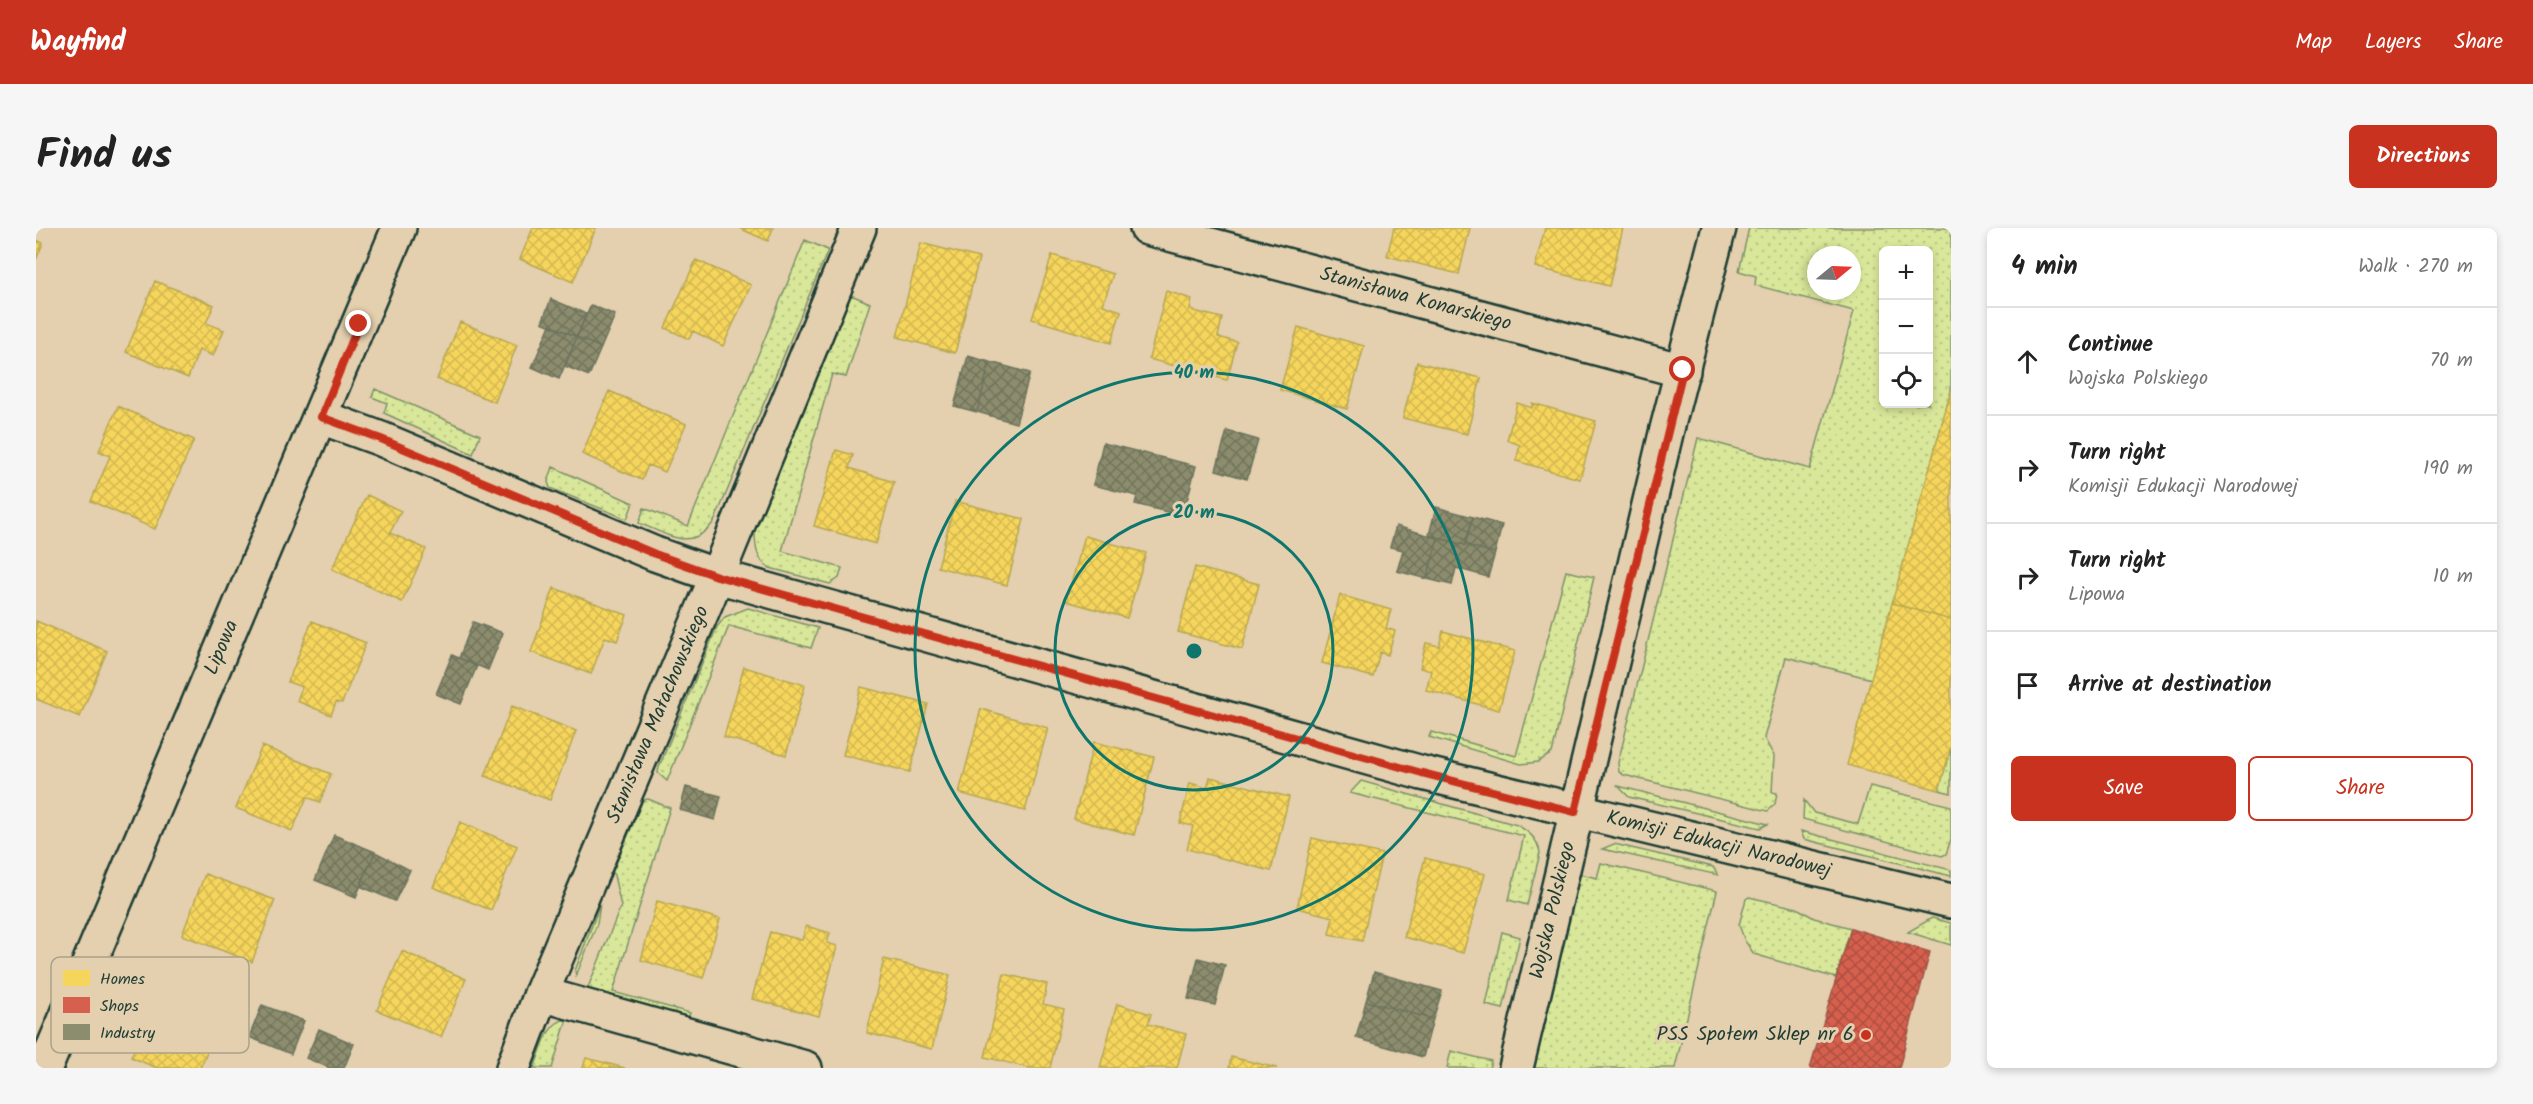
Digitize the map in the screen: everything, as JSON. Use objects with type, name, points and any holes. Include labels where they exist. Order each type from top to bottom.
[{"type":"street","name":"Lipowa","points":[[92,957],[399,228]]},
{"type":"street","name":"Stanisława Małachowskiego","points":[[513,1068],[541,994],[717,576],[859,228]]},
{"type":"street","name":"Stanisława Konarskiego","points":[[1147,228],[1683,370]]},
{"type":"street","name":"Wojska Polskiego","points":[[1516,1068],[1575,812],[1719,228]]},
{"type":"street","name":"Komisji Edukacji Narodowej","points":[[321,417],[381,439],[655,554],[717,576],[1422,773],[1575,812],[1951,901]]},
{"type":"street","points":[[541,994],[805,1068]]},
{"type":"street","name":"Lipowa","points":[[45,1068],[51,1053]]},
{"type":"green space","points":[[1749,228],[1951,228],[1951,391],[1872,679],[1786,657],[1764,738],[1774,756],[1772,792],[1777,793],[1775,804],[1768,811],[1624,775],[1619,772],[1618,763],[1698,438],[1810,469],[1854,311],[1812,300],[1861,300],[1861,246],[1807,246],[1807,299],[1755,285],[1756,276],[1739,271]]},
{"type":"green space","points":[[805,240],[828,250],[715,520],[698,536],[689,539],[670,536],[639,523],[644,508],[688,526]]},
{"type":"green space","points":[[851,295],[870,303],[846,377],[832,374],[782,551],[842,568],[839,578],[830,584],[765,565],[757,552],[755,530]]},
{"type":"green space","points":[[375,389],[480,435],[473,454],[384,413],[387,403],[372,397]]},
{"type":"green space","points":[[553,467],[633,503],[627,519],[550,488],[548,482]]},
{"type":"green space","points":[[1566,571],[1594,577],[1552,753],[1538,762],[1521,764],[1429,737],[1431,732],[1516,756]]},
{"type":"green space","points":[[748,608],[818,628],[811,648],[729,626],[667,781],[658,773],[659,767],[717,627],[725,617]]},
{"type":"green space","points":[[1951,747],[1951,793],[1939,790]]},
{"type":"green space","points":[[1361,781],[1517,825],[1525,830],[1535,840],[1540,853],[1527,905],[1509,900],[1524,836],[1350,793]]},
{"type":"green space","points":[[1618,786],[1768,824],[1760,828],[1629,797]]},
{"type":"green space","points":[[1870,786],[1951,806],[1951,839],[1946,854],[1942,856],[1803,819],[1804,800],[1814,813],[1858,824]]},
{"type":"green space","points":[[648,799],[670,808],[613,992],[690,1013],[688,1019],[587,990],[621,906],[613,871],[643,800]]},
{"type":"green space","points":[[1801,831],[1951,870],[1951,876],[1804,839]]},
{"type":"green space","points":[[1614,844],[1713,867],[1718,875],[1602,849]]},
{"type":"green space","points":[[1601,863],[1717,891],[1675,1068],[1534,1068],[1580,874],[1597,878]]},
{"type":"green space","points":[[1749,897],[1797,908],[1814,918],[1851,928],[1836,978],[1754,954],[1745,941],[1739,925],[1746,899]]},
{"type":"green space","points":[[600,904],[597,924],[576,976],[575,971]]},
{"type":"green space","points":[[1932,918],[1951,923],[1951,945],[1908,932]]},
{"type":"green space","points":[[1502,932],[1520,937],[1503,1009],[1486,1005]]},
{"type":"green space","points":[[567,1019],[552,1068],[534,1068],[549,1031],[560,1021]]},
{"type":"green space","points":[[1451,1051],[1491,1061],[1489,1068],[1447,1068]]},
{"type":"building: Homes","points":[[533,228],[596,228],[573,282],[520,259]]},
{"type":"building: Homes","points":[[739,228],[773,228],[768,241]]},
{"type":"building: Homes","points":[[1394,228],[1470,228],[1459,274],[1387,256]]},
{"type":"building: Homes","points":[[1545,228],[1623,228],[1609,286],[1535,267]]},
{"type":"building: Homes","points":[[36,240],[43,243],[36,260]]},
{"type":"building: Homes","points":[[921,243],[979,258],[955,353],[897,337]]},
{"type":"building: Homes","points":[[1052,255],[1113,274],[1103,305],[1121,311],[1111,343],[1032,319]]},
{"type":"building: Homes","points":[[696,260],[751,285],[723,346],[693,331],[689,339],[665,328]]},
{"type":"building: Homes","points":[[155,281],[214,305],[206,323],[224,330],[213,356],[199,350],[188,378],[126,352]]},
{"type":"building: Homes","points":[[1166,291],[1192,299],[1190,310],[1222,318],[1218,337],[1237,342],[1227,380],[1149,359]]},
{"type":"building: Homes","points":[[460,322],[517,345],[495,402],[437,379]]},
{"type":"building: Homes","points":[[1298,327],[1364,346],[1347,409],[1280,390]]},
{"type":"building: Homes","points":[[1417,362],[1481,378],[1467,434],[1403,418]]},
{"type":"building: Homes","points":[[609,391],[686,424],[665,472],[648,465],[642,480],[582,454]]},
{"type":"building: Homes","points":[[1951,391],[1951,620],[1892,603]]},
{"type":"building: Homes","points":[[1517,403],[1532,408],[1532,403],[1596,421],[1580,479],[1516,461],[1520,445],[1507,440]]},
{"type":"building: Homes","points":[[118,406],[194,440],[155,529],[91,501],[110,456],[99,451]]},
{"type":"building: Homes","points":[[836,450],[853,455],[849,468],[894,482],[876,544],[814,526]]},
{"type":"building: Homes","points":[[367,495],[401,511],[390,533],[426,549],[402,602],[332,569]]},
{"type":"building: Homes","points":[[955,501],[1024,519],[1007,585],[938,567]]},
{"type":"building: Homes","points":[[1085,536],[1146,553],[1127,618],[1066,601]]},
{"type":"building: Homes","points":[[1195,567],[1259,584],[1242,649],[1178,632]]},
{"type":"building: Homes","points":[[554,588],[627,615],[617,641],[605,637],[591,674],[531,652]]},
{"type":"building: Homes","points":[[1340,595],[1391,610],[1386,628],[1395,631],[1388,655],[1380,652],[1373,677],[1322,663]]},
{"type":"building: Homes","points":[[1892,603],[1951,620],[1951,747],[1939,790],[1847,765]]},
{"type":"building: Homes","points":[[36,621],[107,651],[80,717],[36,699]]},
{"type":"building: Homes","points":[[312,621],[366,643],[342,703],[336,702],[331,715],[297,701],[302,687],[288,682]]},
{"type":"building: Homes","points":[[1443,631],[1515,651],[1499,710],[1426,690],[1431,671],[1420,668],[1426,643],[1439,646]]},
{"type":"building: Homes","points":[[744,667],[805,685],[786,755],[724,737]]},
{"type":"building: Homes","points":[[861,687],[928,704],[910,772],[843,755]]},
{"type":"building: Homes","points":[[512,706],[576,731],[550,800],[485,776]]},
{"type":"building: Homes","points":[[981,709],[1048,728],[1025,811],[959,793]]},
{"type":"building: Homes","points":[[1094,742],[1154,757],[1134,835],[1074,819]]},
{"type":"building: Homes","points":[[262,746],[331,774],[320,802],[307,797],[292,831],[236,808]]},
{"type":"building: Homes","points":[[1210,777],[1289,797],[1271,871],[1187,849],[1193,826],[1180,823],[1190,783],[1207,788]]},
{"type":"building: Homes","points":[[460,822],[517,846],[491,910],[433,887]]},
{"type":"building: Homes","points":[[1312,838],[1382,854],[1362,941],[1329,934],[1333,917],[1297,908]]},
{"type":"building: Homes","points":[[1425,858],[1485,874],[1463,953],[1404,937]]},
{"type":"building: Homes","points":[[205,874],[275,900],[252,962],[249,961],[249,957],[239,957],[182,935]]},
{"type":"building: Homes","points":[[657,901],[720,919],[703,978],[641,960]]},
{"type":"building: Homes","points":[[806,926],[830,933],[827,943],[837,946],[819,1016],[752,999],[770,932],[802,940]]},
{"type":"building: Homes","points":[[402,951],[466,979],[441,1037],[377,1010]]},
{"type":"building: Homes","points":[[884,959],[950,975],[932,1049],[867,1033]]},
{"type":"building: Homes","points":[[1004,974],[1047,984],[1043,1004],[1064,1009],[1050,1068],[1029,1068],[985,1057]]},
{"type":"building: Homes","points":[[1117,1004],[1151,1014],[1148,1024],[1186,1034],[1177,1068],[1100,1068]]},
{"type":"building: Homes","points":[[133,1053],[206,1053],[200,1068],[157,1068],[131,1057]]},
{"type":"building: Homes","points":[[1231,1057],[1277,1068],[1229,1068]]},
{"type":"building: Homes","points":[[586,1058],[625,1068],[583,1068]]},
{"type":"building: Shops","points":[[1851,928],[1930,952],[1899,1068],[1810,1068]]},
{"type":"building: Industry","points":[[551,299],[586,314],[577,337],[542,322]]},
{"type":"building: Industry","points":[[591,305],[615,315],[601,348],[577,337]]},
{"type":"building: Industry","points":[[550,325],[577,337],[559,379],[532,367]]},
{"type":"building: Industry","points":[[577,337],[601,348],[589,376],[565,366]]},
{"type":"building: Industry","points":[[968,356],[990,362],[977,412],[954,406]]},
{"type":"building: Industry","points":[[990,362],[1030,373],[1016,423],[977,412]]},
{"type":"building: Industry","points":[[1227,431],[1258,440],[1247,479],[1216,470]]},
{"type":"building: Industry","points":[[1103,443],[1196,466],[1183,516],[1135,504],[1137,496],[1093,485]]},
{"type":"building: Industry","points":[[1436,507],[1473,517],[1465,545],[1429,535]]},
{"type":"building: Industry","points":[[1473,517],[1502,525],[1495,553],[1465,545]]},
{"type":"building: Industry","points":[[1396,526],[1438,538],[1427,579],[1397,571],[1403,550],[1390,547]]},
{"type":"building: Industry","points":[[1438,538],[1495,553],[1488,577],[1456,568],[1452,585],[1427,579]]},
{"type":"building: Industry","points":[[473,622],[503,633],[488,670],[459,658]]},
{"type":"building: Industry","points":[[452,655],[477,666],[461,704],[436,694]]},
{"type":"building: Industry","points":[[686,787],[721,796],[715,820],[680,810]]},
{"type":"building: Industry","points":[[334,835],[375,852],[356,897],[315,880]]},
{"type":"building: Industry","points":[[375,852],[410,870],[395,901],[360,886]]},
{"type":"building: Industry","points":[[1198,958],[1225,965],[1215,1005],[1188,999]]},
{"type":"building: Industry","points":[[1374,972],[1442,991],[1433,1019],[1366,1001]]},
{"type":"building: Industry","points":[[1366,1001],[1433,1019],[1423,1057],[1356,1038]]},
{"type":"building: Industry","points":[[262,1005],[304,1021],[291,1054],[249,1037]]},
{"type":"building: Industry","points":[[319,1029],[354,1044],[344,1068],[330,1068],[306,1058]]},
{"type":"place","name":"PSS Społem Sklep nr 6","points":[[1866,1035]]},
{"type":"route","points":[[359,324],[321,417],[350,426],[655,554],[717,576],[785,596],[1422,773],[1575,812],[1683,370]]}]
